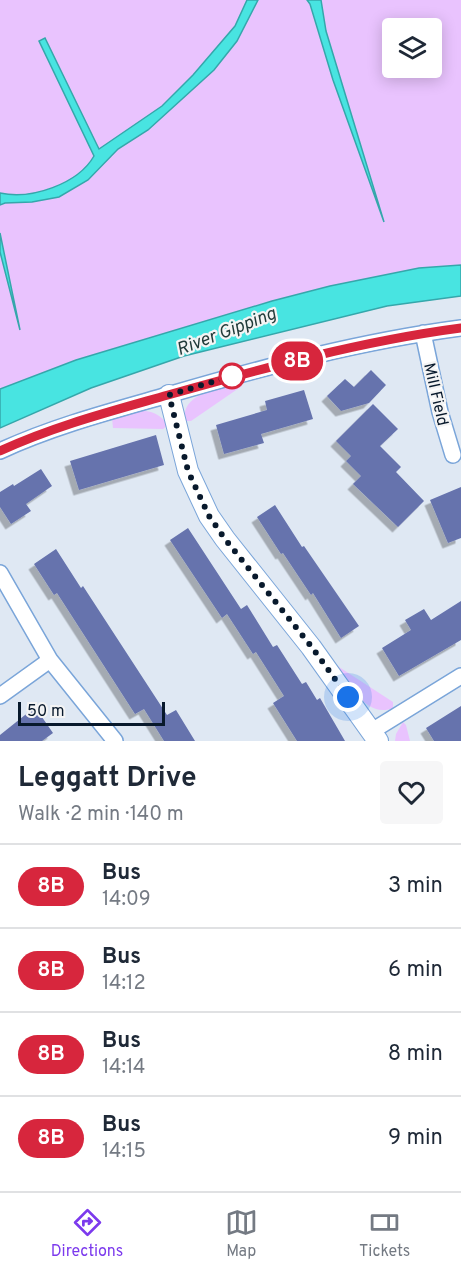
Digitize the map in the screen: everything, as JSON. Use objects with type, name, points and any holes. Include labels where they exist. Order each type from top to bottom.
[{"type":"street","points":[[0,451],[71,424],[232,376],[423,333],[461,328]]},
{"type":"street","name":"Mill Field","points":[[423,333],[440,412],[453,455]]},
{"type":"street","points":[[169,395],[188,471],[209,516],[311,646],[375,736],[461,676]]},
{"type":"street","points":[[0,573],[50,660],[115,741]]},
{"type":"street","points":[[0,696],[50,660]]},
{"type":"shaded area","points":[[0,0],[461,0],[461,288],[311,309],[0,412]]},
{"type":"shaded area","points":[[239,383],[242,386],[191,421],[185,421],[185,412],[195,398],[203,393]]},
{"type":"shaded area","points":[[137,411],[154,414],[168,425],[163,429],[113,428],[112,418]]},
{"type":"shaded area","points":[[336,665],[393,702],[393,708],[383,710],[367,704],[359,697]]},
{"type":"shaded area","points":[[403,722],[410,741],[395,741],[396,734]]},
{"type":"water","points":[[247,0],[258,0],[237,41],[214,70],[148,130],[118,149],[88,180],[59,197],[0,205],[0,193],[26,194],[53,188],[77,175],[94,156],[39,41],[45,38],[99,149],[162,106],[193,75],[235,26]]},
{"type":"water","points":[[307,0],[321,0],[326,31],[384,222],[333,80]]},
{"type":"water","points":[[0,233],[20,330],[0,252]]},
{"type":"water","name":"River Gipping","points":[[461,265],[461,296],[387,306],[184,356],[91,388],[0,428],[0,389],[76,360],[272,301],[330,286],[419,268]]},
{"type":"building","points":[[371,370],[386,385],[369,403],[341,411],[327,396],[345,379],[354,387]]},
{"type":"building","points":[[304,390],[313,419],[261,434],[264,443],[224,454],[216,425],[267,410],[265,401]]},
{"type":"building","points":[[373,404],[398,429],[380,446],[401,467],[396,472],[424,501],[398,527],[353,484],[361,476],[346,461],[351,456],[336,441]]},
{"type":"building","points":[[156,435],[164,465],[79,490],[70,461]]},
{"type":"building","points":[[41,469],[52,486],[26,504],[31,511],[11,524],[0,507],[0,492]]},
{"type":"building","points":[[461,487],[461,538],[448,543],[430,500]]},
{"type":"building","points":[[275,505],[359,626],[341,638],[313,593],[311,595],[257,517]]},
{"type":"building","points":[[188,528],[241,609],[247,605],[273,647],[277,645],[302,684],[306,682],[317,700],[320,698],[345,741],[297,741],[273,703],[284,696],[256,652],[253,654],[227,614],[222,618],[170,540]]},
{"type":"building","points":[[56,549],[81,588],[83,586],[167,715],[176,710],[195,741],[164,741],[144,709],[135,714],[57,593],[54,595],[34,564]]},
{"type":"building","points":[[461,601],[461,640],[399,676],[382,648],[411,630],[405,620],[424,609],[431,620]]},
{"type":"building","points":[[461,706],[461,741],[434,741],[426,728]]},
{"type":"building","points":[[35,707],[53,733],[42,741],[0,741],[0,735]]},
{"type":"bus line","name":"8B","points":[[0,451],[18,442],[71,424],[232,376],[365,345],[461,328]]},
{"type":"route","points":[[232,376],[169,395],[188,471],[209,516],[225,539],[285,612],[348,697]]}]
